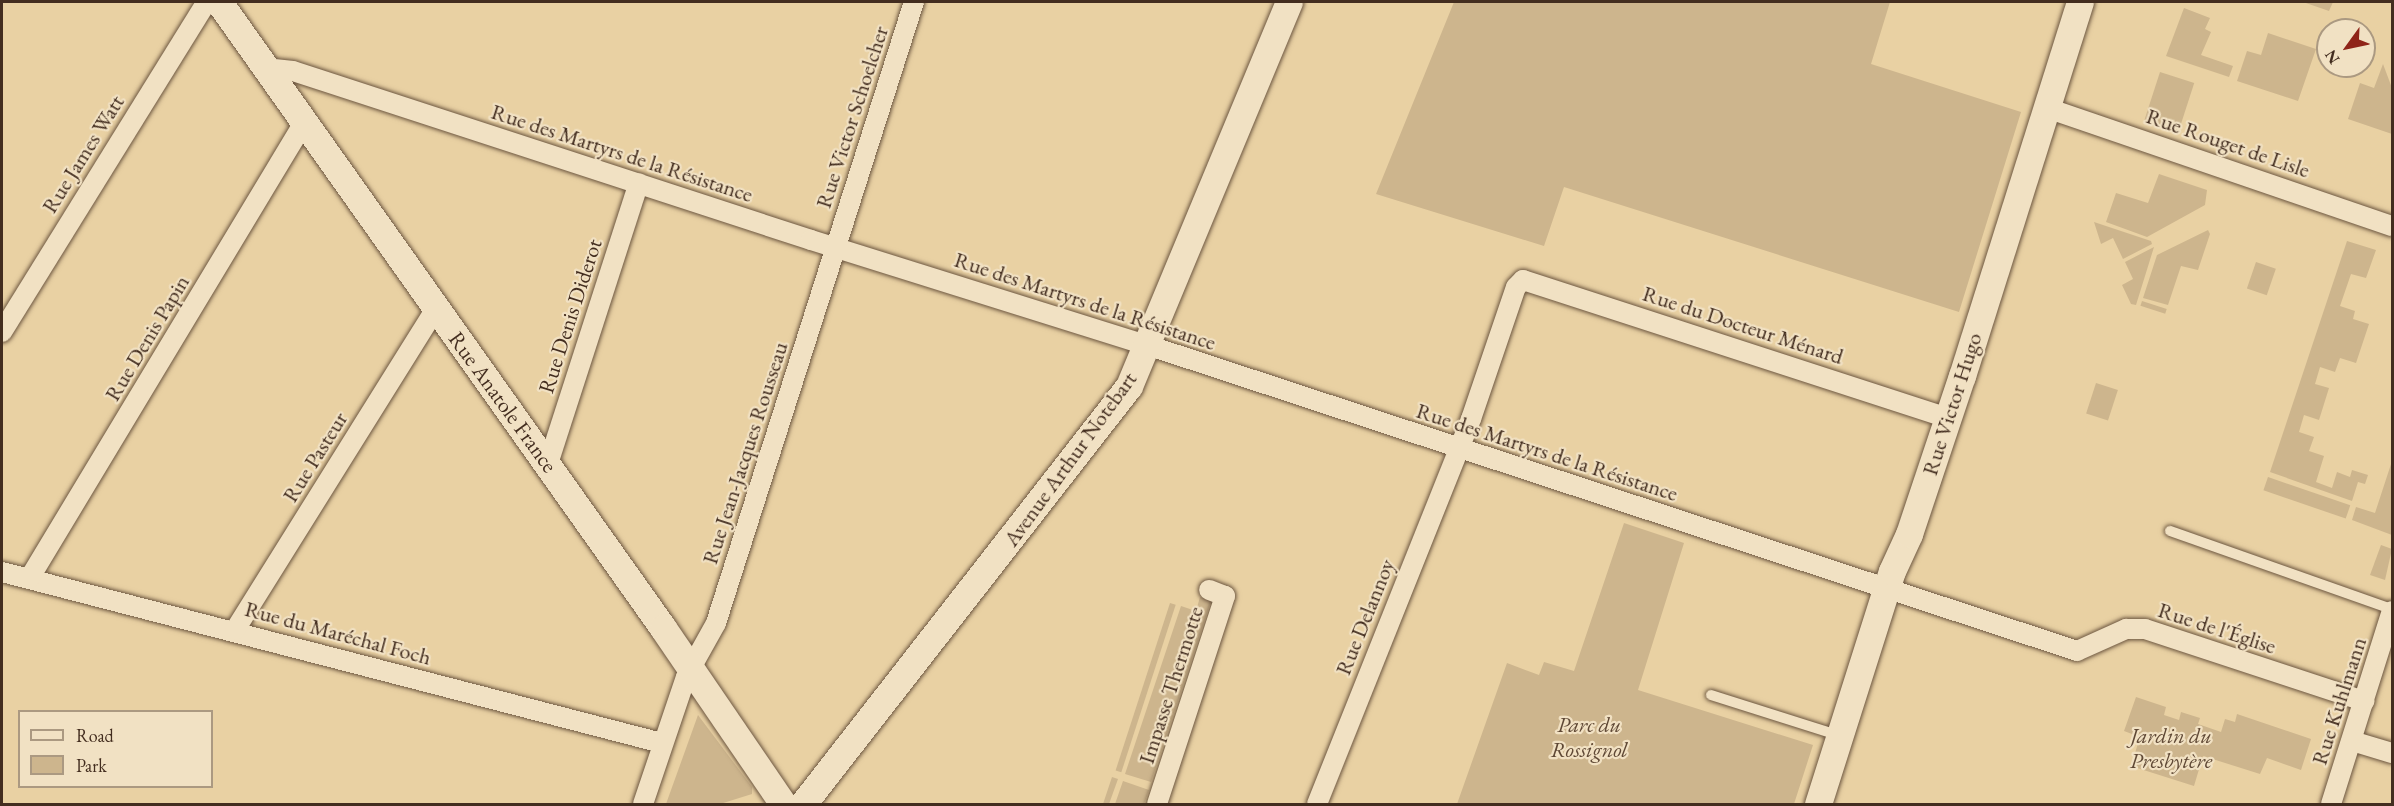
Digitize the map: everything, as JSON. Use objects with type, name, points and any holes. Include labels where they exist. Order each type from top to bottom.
[{"type":"street","name":"Rue James Watt","points":[[2,332],[207,2]]},
{"type":"street","name":"Rue Anatole France","points":[[219,2],[548,464],[691,670],[773,802]]},
{"type":"street","name":"Rue Victor Schoelcher","points":[[836,248],[914,2]]},
{"type":"street","name":"Avenue Arthur Notebart","points":[[803,804],[1114,407],[1134,377],[1289,2]]},
{"type":"street","name":"Rue Victor Hugo","points":[[1818,804],[1887,590],[1947,418],[2080,2]]},
{"type":"street","name":"Rue des Martyrs de la Résistance","points":[[265,68],[293,71],[836,248],[1147,345],[1887,590]]},
{"type":"street","name":"Rue Rouget de Lisle","points":[[2047,108],[2392,226]]},
{"type":"street","name":"Rue Denis Papin","points":[[29,579],[305,121]]},
{"type":"street","name":"Rue Denis Diderot","points":[[548,464],[639,183]]},
{"type":"street","name":"Rue Jean-Jacques Rousseau","points":[[643,804],[662,742],[691,670],[716,622],[836,248]]},
{"type":"street","name":"Rue du Docteur Ménard","points":[[1523,280],[1947,418]]},
{"type":"street","name":"Rue Delannoy","points":[[1317,804],[1459,448],[1516,287],[1523,280]]},
{"type":"street","name":"Rue Pasteur","points":[[235,630],[436,308]]},
{"type":"street","name":"Rue du Maréchal Foch","points":[[2,572],[235,630],[662,742]]},
{"type":"street","name":"Impasse Thermotte","points":[[1157,804],[1225,596],[1209,590]]},
{"type":"street","name":"Rue de l'Église","points":[[1887,590],[2077,651],[2126,629],[2145,629],[2364,701]]},
{"type":"street","name":"Rue Kuhlmann","points":[[2331,804],[2392,610]]},
{"type":"street","points":[[2352,741],[2392,753]]},
{"type":"lane","points":[[2170,531],[2392,610]]},
{"type":"lane","points":[[1711,695],[1841,736]]},
{"type":"green space","points":[[1454,2],[1890,2],[1871,64],[2021,112],[1959,312],[1564,187],[1544,246],[1376,194]]},
{"type":"green space","points":[[2303,2],[2333,2],[2329,11]]},
{"type":"green space","points":[[2184,8],[2210,18],[2205,29],[2211,32],[2201,55],[2233,66],[2229,77],[2166,56]]},
{"type":"green space","points":[[2268,33],[2316,49],[2298,101],[2237,81],[2247,51],[2261,55]]},
{"type":"green space","points":[[2383,64],[2392,88],[2392,134],[2348,119],[2360,83],[2374,88]]},
{"type":"green space","points":[[2160,72],[2194,83],[2178,134],[2144,122]]},
{"type":"green space","points":[[2159,174],[2207,190],[2205,205],[2147,237],[2106,222],[2116,193],[2148,203]]},
{"type":"green space","points":[[2094,222],[2151,241],[2152,244],[2123,259],[2113,238],[2101,244]]},
{"type":"green space","points":[[2208,230],[2210,234],[2198,270],[2181,266],[2168,305],[2143,298],[2157,255]]},
{"type":"green space","points":[[2347,241],[2376,250],[2366,278],[2351,274],[2340,306],[2355,311],[2353,319],[2369,324],[2356,363],[2340,358],[2335,372],[2320,367],[2315,384],[2329,388],[2319,420],[2304,415],[2299,432],[2314,437],[2309,451],[2324,456],[2316,482],[2332,488],[2337,472],[2350,477],[2352,470],[2368,475],[2365,484],[2358,482],[2352,501],[2270,472]]},
{"type":"green space","points":[[2154,247],[2136,305],[2131,304],[2122,285],[2133,279],[2125,262]]},
{"type":"green space","points":[[2256,262],[2276,269],[2267,295],[2247,288]]},
{"type":"green space","points":[[2142,301],[2167,309],[2165,314],[2140,306]]},
{"type":"green space","points":[[2096,383],[2118,390],[2108,421],[2086,413]]},
{"type":"green space","points":[[2392,461],[2392,535],[2352,520],[2356,507],[2375,513]]},
{"type":"green space","points":[[2268,477],[2350,505],[2346,519],[2263,490]]},
{"type":"green space","name":"Parc du Rossignol","points":[[1624,523],[1684,543],[1638,690],[1813,745],[1794,804],[1457,804],[1507,663],[1539,675],[1544,662],[1574,671]]},
{"type":"green space","points":[[2381,545],[2392,549],[2385,580],[2370,575]]},
{"type":"green space","points":[[1200,597],[1211,601],[1151,782],[1125,774],[1181,606],[1196,611]]},
{"type":"green space","points":[[1170,603],[1176,605],[1121,772],[1116,770]]},
{"type":"green space","name":"Jardin du Presbytère","points":[[2136,697],[2166,707],[2164,715],[2179,720],[2181,712],[2200,718],[2198,724],[2221,732],[2225,719],[2235,722],[2237,714],[2311,739],[2301,770],[2267,758],[2260,774],[2203,756],[2194,786],[2131,766],[2140,737],[2124,731]]},
{"type":"green space","points":[[698,715],[752,787],[752,794],[720,804],[666,804]]},
{"type":"green space","points":[[1112,777],[1118,779],[1109,804],[1103,804]]},
{"type":"green space","points":[[1123,781],[1149,790],[1144,804],[1115,804]]}]
